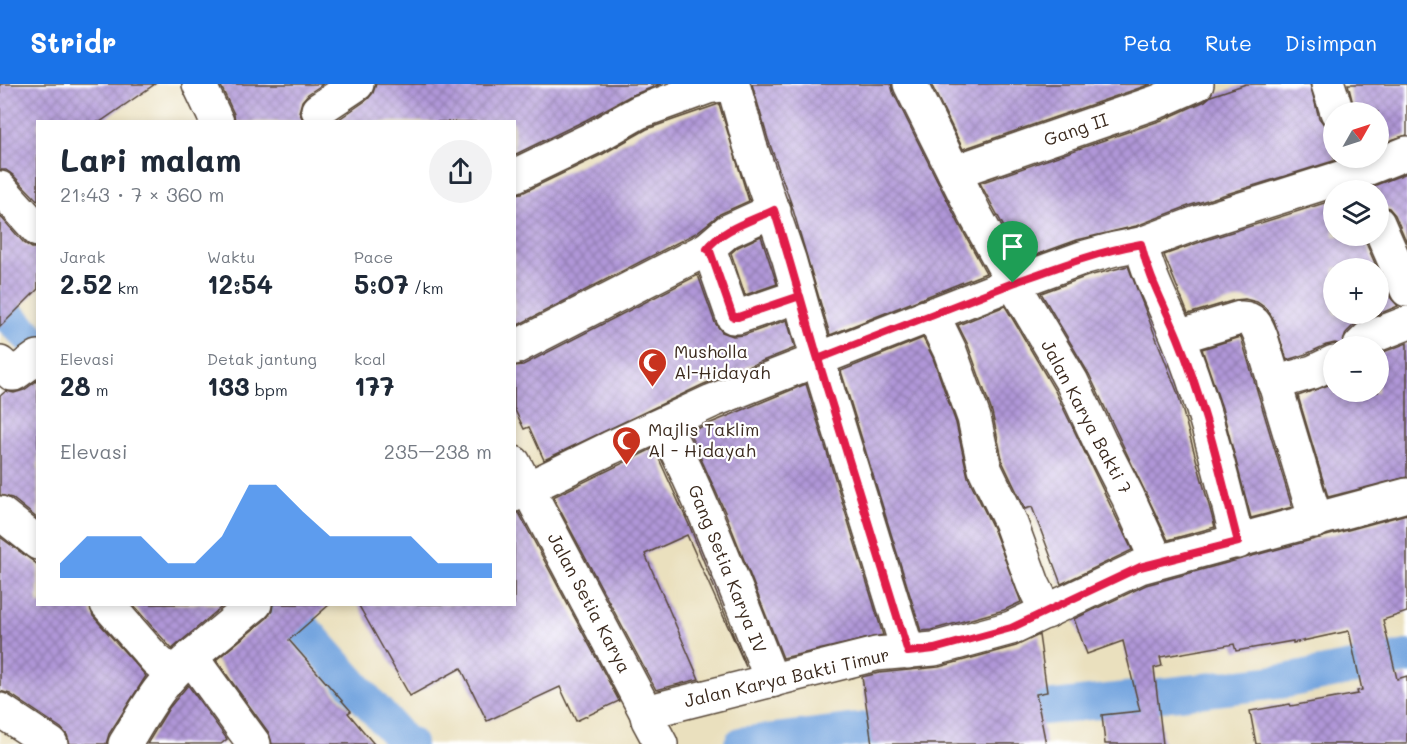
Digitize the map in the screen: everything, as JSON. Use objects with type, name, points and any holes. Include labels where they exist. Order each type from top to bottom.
[{"type":"street","points":[[317,105],[357,84]]},
{"type":"street","points":[[516,175],[595,137],[639,112],[708,87],[731,84],[774,210],[908,652]]},
{"type":"street","name":"Jalan Karya Bakti 7","points":[[910,84],[1013,283],[1072,382],[1128,496],[1156,561]]},
{"type":"street","name":"Gang II","points":[[954,172],[1159,101],[1197,84]]},
{"type":"street","points":[[1328,84],[1334,102]]},
{"type":"street","points":[[519,482],[610,448],[722,397],[1013,283],[1082,258],[1141,244],[1197,223],[1360,173],[1407,153]]},
{"type":"street","points":[[0,188],[36,229]]},
{"type":"street","points":[[516,347],[707,249],[711,243],[728,231],[774,210]]},
{"type":"street","points":[[1141,244],[1146,265],[1178,337],[1207,419],[1238,542]]},
{"type":"street","points":[[1388,246],[1407,290]]},
{"type":"street","points":[[707,249],[710,251],[733,317],[800,296]]},
{"type":"street","points":[[925,317],[931,318],[937,324],[950,351],[974,418],[985,469],[1010,521],[1033,584],[1047,612]]},
{"type":"street","points":[[1178,337],[1240,318],[1251,319],[1258,328],[1316,521]]},
{"type":"street","points":[[1372,336],[1407,323]]},
{"type":"street","points":[[0,363],[14,374],[36,358]]},
{"type":"street","points":[[1274,383],[1323,367]]},
{"type":"street","name":"Gang Setia Karya IV","points":[[664,425],[686,467],[713,530],[772,681]]},
{"type":"street","name":"Jalan Setia Karya","points":[[519,482],[652,725]]},
{"type":"street","name":"Jalan Karya Bakti Timur","points":[[652,725],[772,681],[876,654],[934,649],[1011,628],[1156,561],[1238,542],[1407,495]]},
{"type":"street","points":[[0,513],[36,541]]},
{"type":"street","points":[[109,606],[155,659],[181,665],[254,744]]},
{"type":"street","points":[[125,744],[159,689],[181,665],[253,606]]},
{"type":"street","points":[[1,712],[51,744]]},
{"type":"building","points":[[0,84],[155,84],[103,120],[36,120],[36,199],[13,175],[6,170],[0,170]]},
{"type":"building","points":[[220,84],[323,84],[302,101],[299,112],[303,120],[235,120]]},
{"type":"building","points":[[376,84],[661,84],[630,96],[516,154],[516,120],[338,120],[373,93]]},
{"type":"building","points":[[752,84],[891,84],[959,224],[986,273],[830,335],[791,203],[768,139]]},
{"type":"building","points":[[931,84],[1151,84],[963,149]]},
{"type":"building","points":[[1246,84],[1310,84],[1319,118],[1323,123],[1323,164],[1191,205],[1136,226],[1077,240],[1022,260],[980,183],[1165,119],[1211,96]]},
{"type":"building","points":[[1348,84],[1407,84],[1407,135],[1389,141],[1389,102],[1352,102]]},
{"type":"building","points":[[719,104],[749,201],[720,214],[696,233],[516,326],[516,194],[522,193],[603,154],[647,129]]},
{"type":"building","points":[[1407,173],[1407,243],[1395,215],[1389,208],[1389,180]]},
{"type":"building","points":[[1323,203],[1323,246],[1367,246],[1373,258],[1323,258],[1323,324],[1355,324],[1345,336],[1323,336],[1323,346],[1287,360],[1274,320],[1267,309],[1257,302],[1245,299],[1235,300],[1188,314],[1164,255]]},
{"type":"building","points":[[0,216],[24,243],[36,248],[36,291],[0,327]]},
{"type":"building","points":[[761,236],[777,284],[745,295],[731,253]]},
{"type":"building","points":[[1128,266],[1178,394],[1215,527],[1168,540],[1089,374],[1041,293],[1088,276]]},
{"type":"building","points":[[698,275],[715,323],[722,332],[733,336],[744,335],[787,320],[795,348],[704,384],[544,460],[529,427],[524,429],[516,412],[516,366],[523,365]]},
{"type":"building","points":[[1389,295],[1390,297],[1398,306],[1389,310]]},
{"type":"building","points":[[1005,306],[1055,391],[1132,550],[1061,584],[1032,507],[1025,509],[1003,463],[992,412],[968,345],[958,325]]},
{"type":"building","points":[[1241,337],[1292,507],[1251,518],[1222,408],[1202,349]]},
{"type":"building","points":[[923,338],[933,358],[956,423],[968,477],[993,528],[1021,602],[1004,610],[921,631],[841,371]]},
{"type":"building","points":[[1407,343],[1407,477],[1328,497],[1298,396],[1323,387],[1323,402],[1389,402],[1389,350]]},
{"type":"building","points":[[36,381],[36,517],[12,498],[0,495],[0,396],[6,391],[14,393],[24,390]]},
{"type":"building","points":[[806,384],[883,635],[783,658],[725,512],[689,432]]},
{"type":"building","points":[[654,448],[690,527],[746,667],[687,535],[645,554],[699,679],[656,690],[553,497]]},
{"type":"building","points":[[516,513],[519,513],[619,701],[576,721],[560,687],[487,721],[461,668],[410,696],[359,606],[516,606]]},
{"type":"building","points":[[1407,514],[1407,612],[1383,620],[1397,679],[1407,676],[1407,744],[1256,744],[1250,711],[1358,694],[1357,691],[1362,690],[1349,631],[1293,643],[1293,641],[1236,651],[1234,644],[1160,657],[1162,666],[1154,668],[1163,744],[1105,744],[1102,715],[1140,711],[1123,641],[1087,654],[1074,619],[1146,585]]},
{"type":"building","points":[[0,537],[36,564],[36,606],[90,606],[93,616],[146,676],[109,734],[106,744],[70,744],[61,728],[10,694],[0,691]]},
{"type":"building","points":[[134,606],[223,606],[172,649]]},
{"type":"building","points":[[273,606],[328,606],[289,640],[351,711],[348,713],[374,744],[272,744],[269,733],[216,660],[267,618]]},
{"type":"building","points":[[1039,635],[1047,692],[1036,694],[1046,744],[872,744],[862,677],[939,667],[1016,646]]},
{"type":"building","points":[[188,685],[227,739],[221,744],[147,744],[169,708]]},
{"type":"waterway","points":[[0,308],[36,343]]},
{"type":"waterway","points":[[284,606],[403,741],[409,744]]},
{"type":"waterway","points":[[991,714],[1286,681],[1407,657]]},
{"type":"waterway","points":[[741,744],[917,723]]},
{"type":"place","name":"Musholla Al-Hidayah","points":[[653,388]]},
{"type":"place","name":"Majlis Taklim Al - Hidayah","points":[[627,466]]},
{"type":"route","points":[[1013,283],[879,337],[818,359],[809,330],[800,296],[738,317],[736,318],[733,317],[710,251],[707,249],[711,243],[728,231],[774,210],[789,258],[809,330],[908,652],[934,649],[1011,628],[1140,567],[1156,561],[1238,542],[1207,419],[1178,337],[1164,310],[1146,265],[1141,244],[1082,258],[1013,283]]}]
